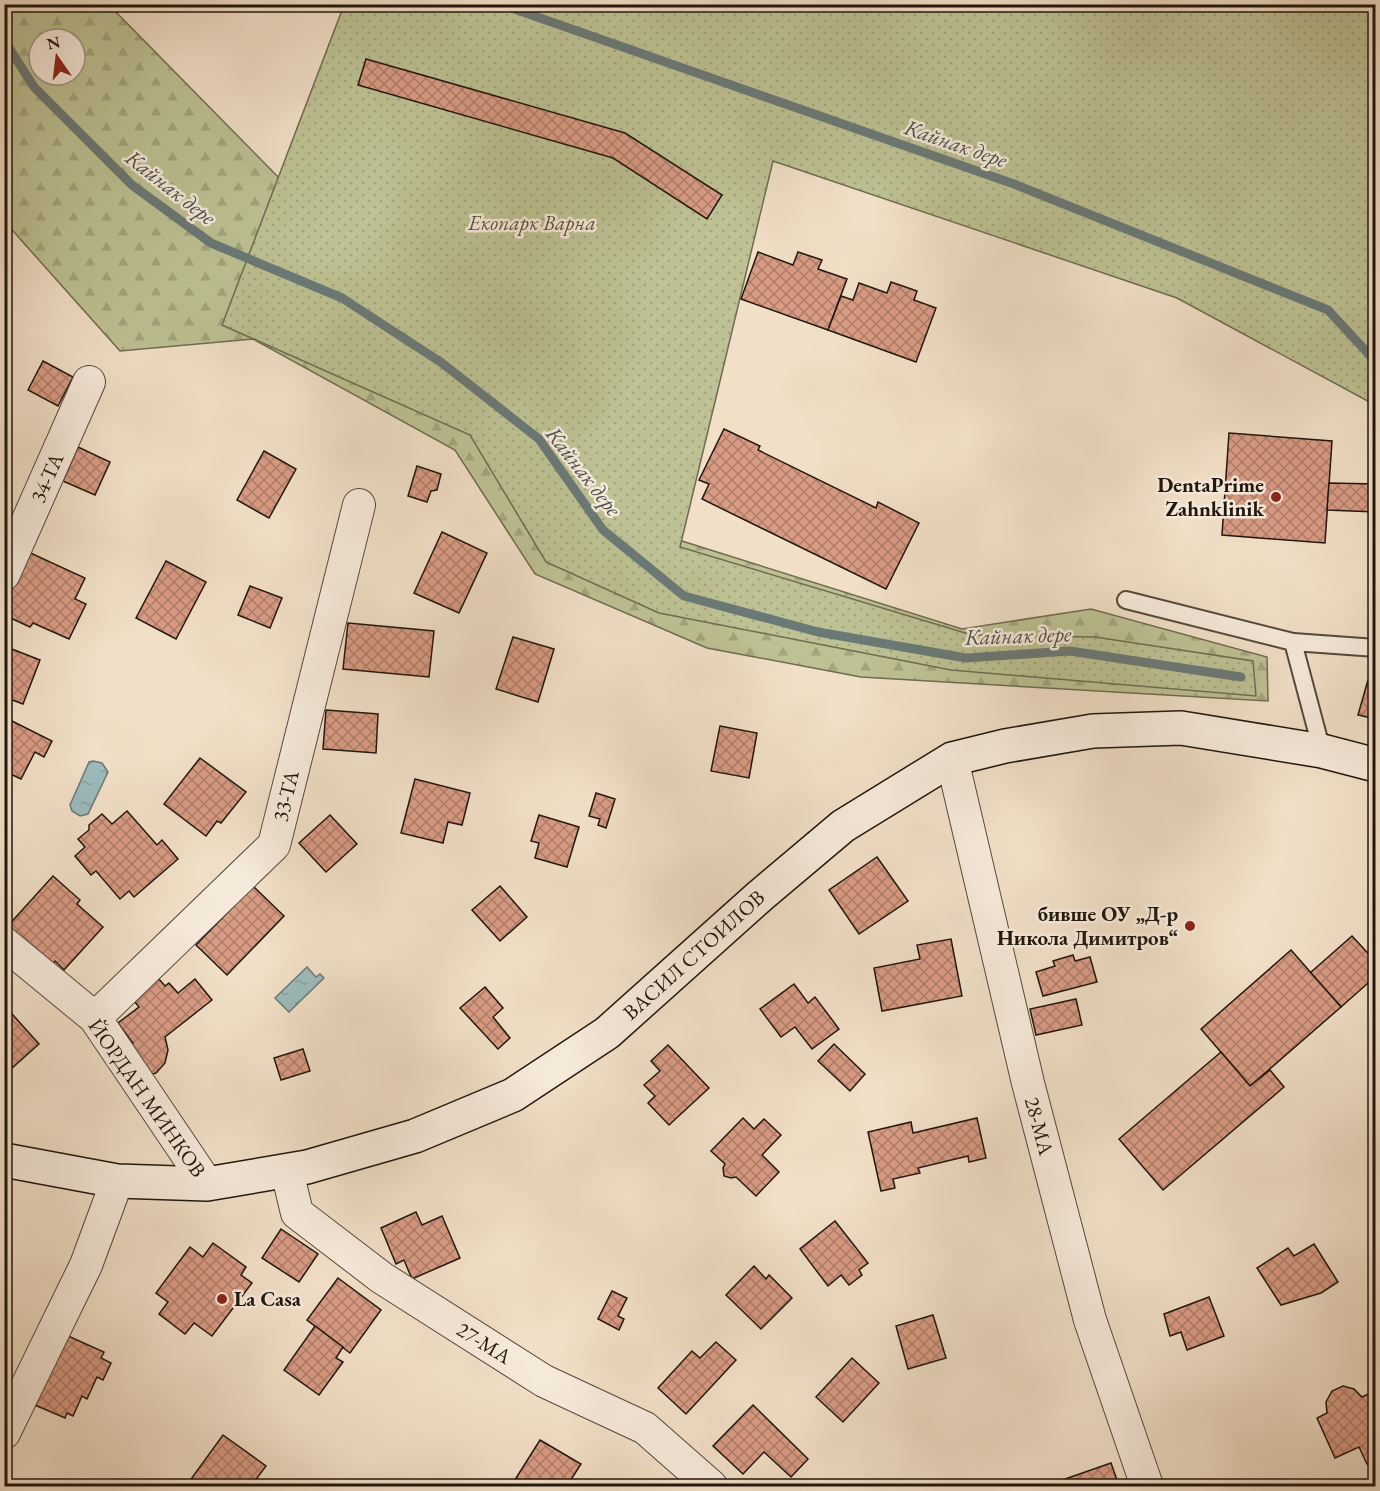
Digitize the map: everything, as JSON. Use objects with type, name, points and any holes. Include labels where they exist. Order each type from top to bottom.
[{"type":"street","name":"34-ТА","points":[[4,574],[89,382]]},
{"type":"street","name":"33-ТА","points":[[95,1018],[274,845],[359,506]]},
{"type":"street","name":"ВАСИЛ СТОИЛОВ","points":[[4,1160],[117,1181],[207,1184],[307,1167],[415,1136],[513,1095],[607,1033],[760,896],[843,826],[952,759],[1005,746],[1094,731],[1181,728],[1322,751],[1376,765]]},
{"type":"street","name":"28-МА","points":[[952,759],[1028,1083],[1090,1320],[1147,1486]]},
{"type":"street","name":"ЙОРДАН МИНКОВ","points":[[4,943],[95,1018],[207,1184]]},
{"type":"street","name":"27-МА","points":[[287,1171],[297,1213],[382,1278],[544,1381],[645,1428],[711,1486]]},
{"type":"street","points":[[4,1434],[86,1265],[117,1181]]},
{"type":"lane","points":[[1126,600],[1293,642],[1376,648]]},
{"type":"lane","points":[[1293,642],[1322,751]]},
{"type":"green space","points":[[4,5],[109,5],[286,185],[666,536],[962,629],[1091,609],[1267,657],[1268,701],[861,677],[707,648],[535,574],[455,450],[253,339],[120,351],[5,222]]},
{"type":"green space","name":"Екопарк Варна","points":[[344,5],[1375,5],[1375,405],[1177,298],[773,161],[680,547],[972,635],[1095,637],[1253,661],[1256,696],[951,670],[659,613],[546,562],[470,435],[222,325]]},
{"type":"water","points":[[89,762],[102,763],[108,772],[88,814],[80,816],[72,811],[70,805]]},
{"type":"water","points":[[307,967],[316,977],[320,974],[324,978],[289,1012],[275,998]]},
{"type":"building","points":[[366,59],[625,133],[722,195],[707,219],[613,158],[358,85]]},
{"type":"building","points":[[758,252],[793,265],[798,252],[822,260],[818,269],[847,279],[828,330],[741,299]]},
{"type":"building","points":[[891,282],[917,291],[914,300],[936,308],[916,362],[828,330],[841,296],[853,300],[859,283],[887,293]]},
{"type":"building","points":[[43,361],[73,377],[58,406],[28,390]]},
{"type":"building","points":[[724,429],[760,446],[758,450],[876,508],[878,502],[919,523],[886,589],[702,499],[709,484],[699,480]]},
{"type":"building","name":"DentaPrime Zahnklinik","points":[[1229,433],[1332,441],[1325,543],[1222,535]]},
{"type":"building","points":[[78,447],[110,462],[95,495],[63,481]]},
{"type":"building","points":[[264,451],[296,469],[269,518],[237,500]]},
{"type":"building","points":[[417,466],[441,474],[437,490],[431,491],[427,502],[408,496]]},
{"type":"building","points":[[1329,483],[1376,484],[1376,512],[1327,510]]},
{"type":"building","points":[[442,532],[487,553],[459,613],[414,593]]},
{"type":"building","points":[[24,550],[85,578],[75,599],[86,604],[69,639],[33,623],[30,627],[4,615],[4,579]]},
{"type":"building","points":[[166,561],[206,582],[176,639],[136,618]]},
{"type":"building","points":[[250,586],[282,598],[270,628],[238,615]]},
{"type":"building","points":[[348,623],[434,631],[429,677],[343,669]]},
{"type":"building","points":[[513,637],[554,649],[538,702],[496,689]]},
{"type":"building","points":[[4,646],[40,660],[23,704],[4,697]]},
{"type":"building","points":[[1368,680],[1376,682],[1376,719],[1358,715]]},
{"type":"building","points":[[326,710],[378,714],[376,753],[323,749]]},
{"type":"building","points":[[4,717],[52,741],[44,757],[35,752],[21,779],[4,771]]},
{"type":"building","points":[[720,726],[757,733],[749,778],[711,771]]},
{"type":"building","points":[[200,758],[246,792],[221,823],[217,821],[206,836],[164,804]]},
{"type":"building","points":[[415,779],[470,793],[462,825],[448,822],[443,843],[401,833]]},
{"type":"building","points":[[596,793],[615,799],[606,828],[598,825],[600,819],[589,816]]},
{"type":"building","points":[[127,811],[157,845],[162,840],[178,859],[134,897],[129,891],[120,899],[96,871],[91,875],[75,856],[85,847],[78,839],[89,830],[89,825],[102,814],[112,824]]},
{"type":"building","points":[[330,815],[357,844],[326,872],[299,843]]},
{"type":"building","points":[[539,815],[579,827],[567,867],[535,858],[539,843],[531,841]]},
{"type":"building","points":[[877,857],[908,901],[859,934],[829,890]]},
{"type":"building","points":[[53,876],[80,900],[77,904],[103,927],[64,970],[55,961],[50,967],[6,928]]},
{"type":"building","points":[[253,886],[284,916],[227,975],[196,945]]},
{"type":"building","points":[[500,886],[527,917],[500,941],[472,910]]},
{"type":"building","points":[[1352,936],[1376,962],[1376,976],[1341,1007],[1310,973]]},
{"type":"building","points":[[951,939],[962,996],[882,1011],[874,968],[920,959],[917,945]]},
{"type":"building","points":[[1291,950],[1341,1007],[1250,1086],[1201,1029]]},
{"type":"building","points":[[1073,955],[1075,961],[1090,957],[1097,982],[1043,996],[1036,972],[1055,966],[1053,961]]},
{"type":"building","points":[[152,971],[165,986],[169,983],[178,993],[195,979],[212,1000],[165,1037],[168,1050],[165,1063],[156,1073],[149,1075],[128,1047],[133,1043],[118,1023],[139,1007],[126,991]]},
{"type":"building","points":[[794,984],[808,1003],[815,997],[839,1029],[812,1049],[795,1027],[781,1037],[760,1009]]},
{"type":"building","points":[[485,987],[503,1008],[493,1017],[510,1038],[498,1049],[460,1008]]},
{"type":"building","points":[[1076,999],[1082,1025],[1036,1035],[1030,1009]]},
{"type":"building","points":[[4,1005],[39,1044],[11,1069],[4,1062]]},
{"type":"building","points":[[834,1044],[865,1074],[850,1091],[818,1061]]},
{"type":"building","points":[[668,1045],[709,1088],[669,1125],[648,1103],[655,1096],[644,1085],[660,1071],[651,1061]]},
{"type":"building","points":[[303,1049],[310,1071],[281,1080],[274,1058]]},
{"type":"building","points":[[1221,1052],[1250,1086],[1270,1070],[1284,1087],[1163,1190],[1119,1139]]},
{"type":"building","points":[[743,1118],[754,1129],[764,1119],[781,1135],[762,1155],[779,1172],[756,1196],[736,1177],[724,1176],[725,1164],[711,1151]]},
{"type":"building","points":[[977,1118],[986,1158],[969,1162],[968,1156],[918,1168],[920,1173],[893,1179],[895,1188],[881,1191],[868,1132],[911,1122],[913,1133]]},
{"type":"building","points":[[416,1212],[422,1225],[442,1216],[460,1258],[412,1279],[404,1260],[396,1264],[381,1228]]},
{"type":"building","points":[[835,1221],[868,1263],[859,1270],[862,1275],[849,1285],[841,1275],[828,1286],[800,1249]]},
{"type":"building","points":[[281,1229],[318,1254],[299,1282],[262,1258]]},
{"type":"building","points":[[213,1243],[246,1267],[241,1275],[252,1283],[212,1336],[194,1323],[185,1334],[159,1314],[168,1302],[156,1293],[190,1247],[203,1257]]},
{"type":"building","points":[[1314,1244],[1338,1282],[1321,1293],[1281,1305],[1257,1268],[1288,1248],[1294,1256]]},
{"type":"building","points":[[754,1266],[766,1279],[769,1275],[792,1298],[761,1329],[726,1295]]},
{"type":"building","points":[[338,1278],[381,1310],[350,1353],[307,1320]]},
{"type":"building","points":[[612,1291],[627,1298],[618,1316],[624,1319],[619,1330],[598,1319]]},
{"type":"building","points":[[1209,1297],[1224,1336],[1187,1350],[1181,1332],[1170,1336],[1164,1314]]},
{"type":"building","points":[[933,1315],[946,1358],[908,1369],[896,1326]]},
{"type":"building","points":[[315,1326],[343,1347],[336,1358],[343,1362],[319,1395],[284,1370]]},
{"type":"building","points":[[68,1336],[104,1352],[101,1358],[111,1363],[103,1380],[97,1377],[87,1399],[82,1396],[73,1416],[67,1413],[65,1418],[35,1405]]},
{"type":"building","points":[[716,1342],[736,1360],[686,1414],[658,1388],[692,1351],[700,1358]]},
{"type":"building","points":[[852,1358],[879,1383],[843,1422],[816,1397]]},
{"type":"building","points":[[1343,1386],[1354,1389],[1362,1397],[1373,1392],[1376,1396],[1376,1460],[1367,1464],[1359,1447],[1335,1458],[1317,1418],[1327,1413],[1326,1402],[1332,1391]]},
{"type":"building","points":[[753,1405],[808,1459],[791,1477],[764,1452],[743,1474],[713,1446]]},
{"type":"building","points":[[223,1435],[266,1466],[251,1486],[245,1482],[242,1486],[186,1486]]},
{"type":"building","points":[[540,1440],[581,1464],[570,1481],[579,1486],[511,1486]]},
{"type":"building","points":[[1111,1463],[1117,1480],[1098,1486],[1045,1486]]},
{"type":"waterway","name":"Кайнак дере","points":[[500,4],[1014,184],[1328,310],[1376,362]]},
{"type":"waterway","name":"Кайнак дере","points":[[4,40],[34,87],[132,185],[211,243],[342,298],[442,363],[539,439],[603,530],[684,596],[818,632],[966,658],[1070,651],[1241,677]]},
{"type":"place","name":"DentaPrime Zahnklinik","points":[[1276,497]]},
{"type":"place","name":"бивше ОУ „Д-р Никола Димитров“","points":[[1190,926]]},
{"type":"place","name":"La Casa","points":[[222,1299]]}]
